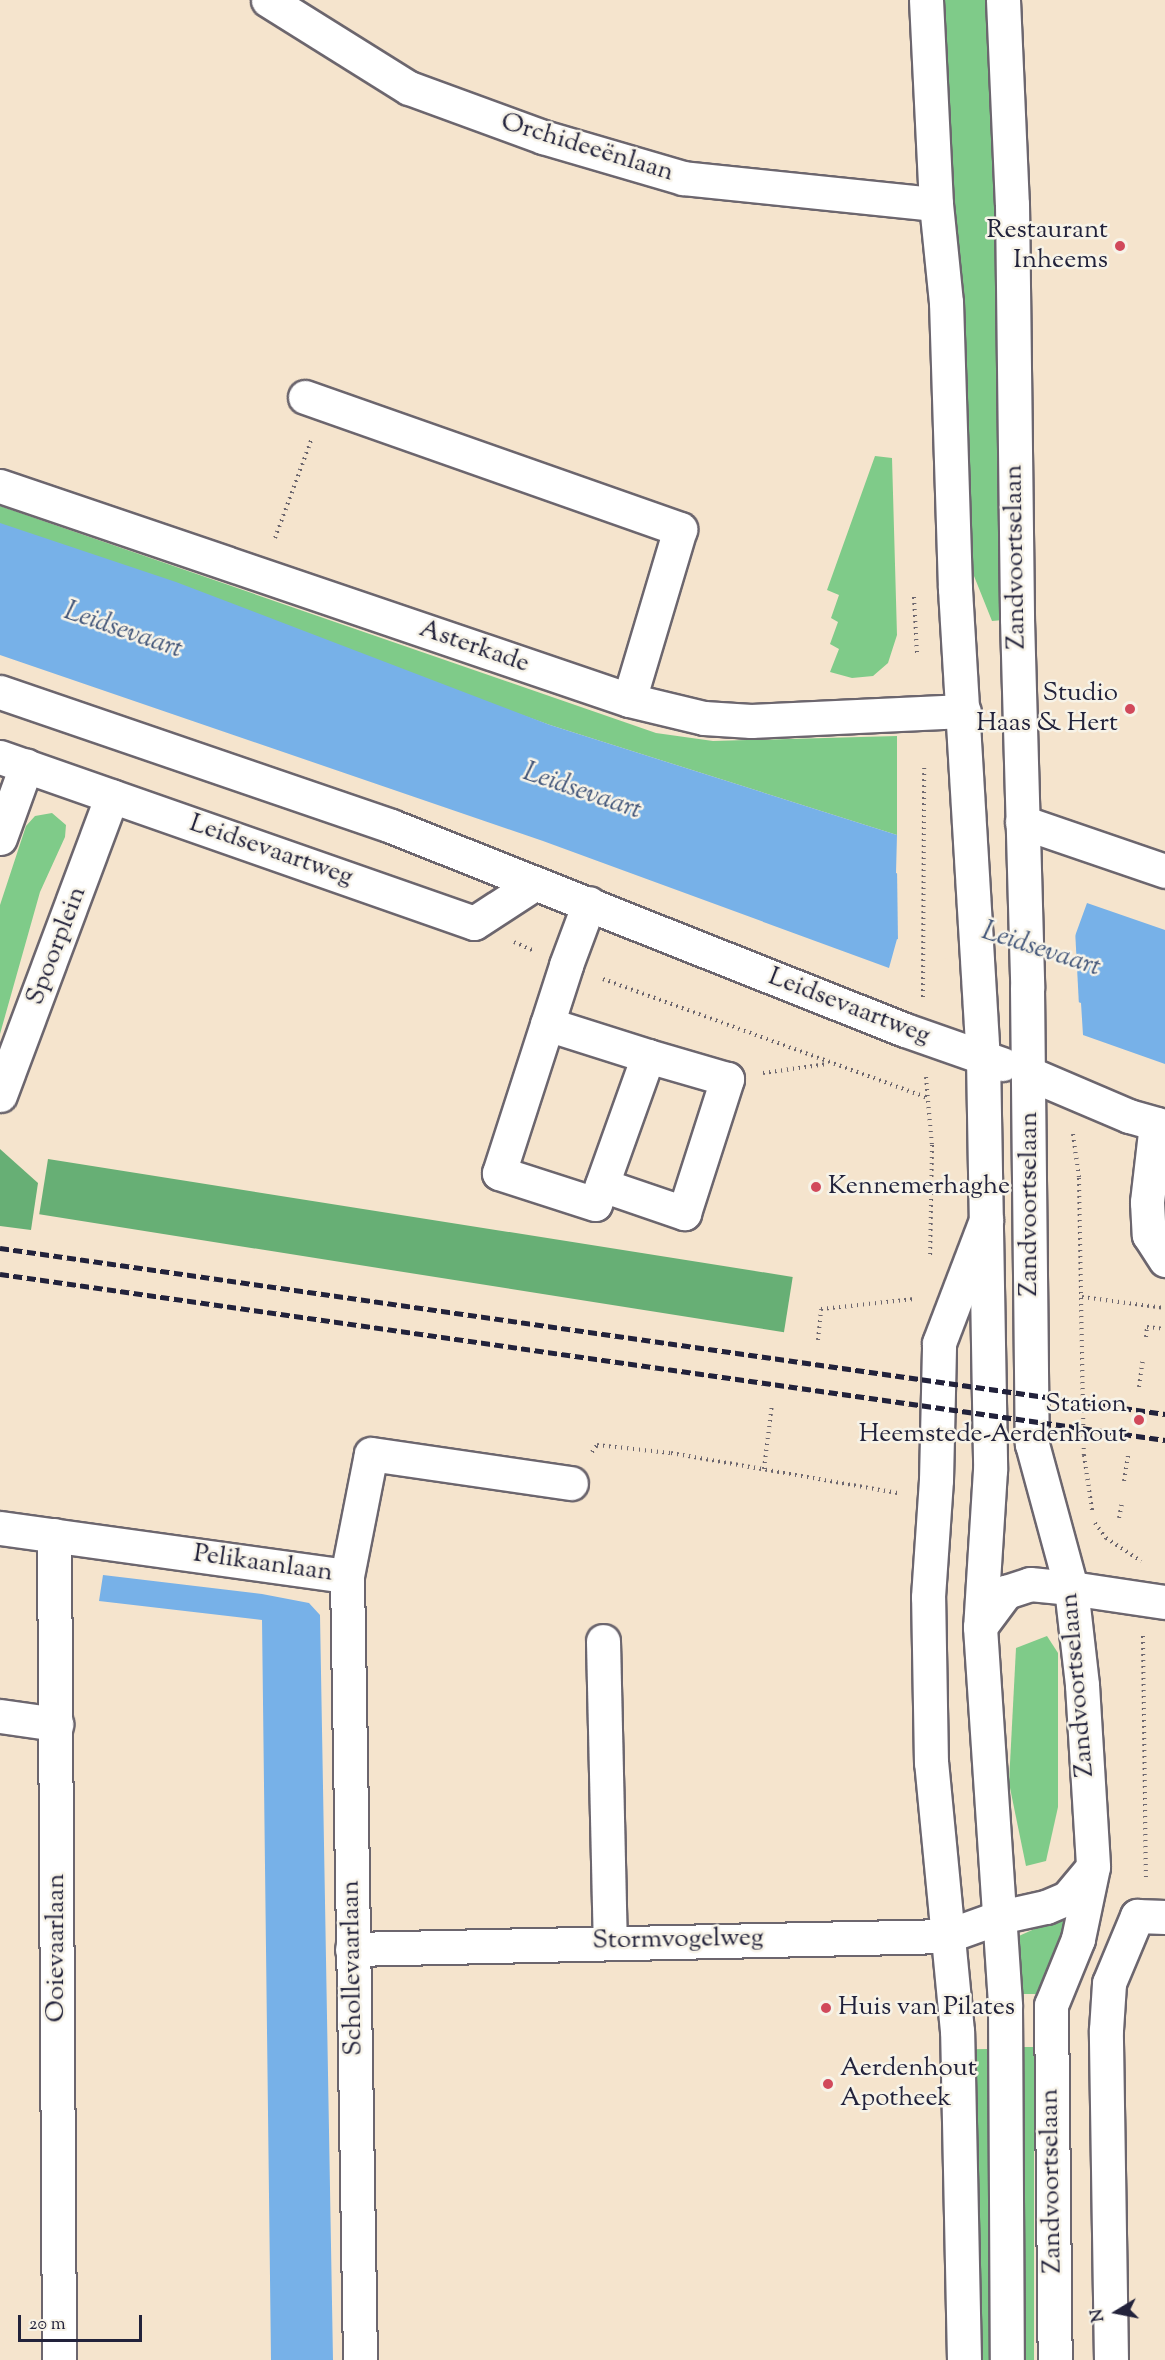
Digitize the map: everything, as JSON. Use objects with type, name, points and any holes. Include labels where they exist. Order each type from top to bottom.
[{"type":"street","name":"Orchideeënlaan","points":[[268,0],[409,88],[543,137],[683,178],[936,204]]},
{"type":"street","name":"Zandvoortselaan","points":[[926,0],[936,204],[946,302],[955,589],[980,971],[983,1057],[990,1470],[980,1627],[1005,2006],[1007,2360]]},
{"type":"street","name":"Zandvoortselaan","points":[[1003,0],[1012,204],[1022,822],[1028,988],[1032,1444],[1071,1588],[1082,1685],[1093,1867],[1078,1939],[1051,2006],[1055,2360]]},
{"type":"street","points":[[315,400],[680,529],[629,700]]},
{"type":"street","name":"Asterkade","points":[[0,486],[85,518],[262,574],[629,700],[704,718],[751,722],[964,711]]},
{"type":"street","name":"Leidsevaartweg","points":[[0,692],[392,826],[905,1030],[1028,1073],[1161,1125]]},
{"type":"street","points":[[0,838],[13,761]]},
{"type":"street","name":"Leidsevaartweg","points":[[13,761],[474,923]]},
{"type":"street","name":"Spoorplein","points":[[0,1095],[112,796]]},
{"type":"street","points":[[1022,822],[1165,871]]},
{"type":"street","points":[[474,923],[534,884]]},
{"type":"street","points":[[589,903],[566,965],[498,1173],[595,1204],[648,1056]]},
{"type":"street","points":[[547,1024],[727,1079],[684,1214],[602,1185]]},
{"type":"street","points":[[1161,1125],[1147,1202],[1149,1235],[1165,1260]]},
{"type":"street","name":"Zandvoortselaan","points":[[964,2360],[954,2008],[930,1751],[928,1596],[936,1480],[939,1343],[986,1220]]},
{"type":"street","name":"Pelikaanlaan","points":[[0,1528],[347,1576],[371,1454],[571,1483]]},
{"type":"street","name":"Ooievaarlaan","points":[[54,1535],[59,2360]]},
{"type":"street","name":"Schollevaarlaan","points":[[347,1576],[360,2360]]},
{"type":"street","points":[[980,1627],[1006,1592],[1030,1584],[1155,1601]]},
{"type":"street","points":[[603,1641],[610,1941]]},
{"type":"street","points":[[0,1716],[56,1724]]},
{"type":"street","name":"Stormvogelweg","points":[[352,1948],[947,1936],[1000,1917],[1046,1907],[1067,1898],[1093,1867]]},
{"type":"street","points":[[1111,2360],[1106,2022],[1109,1983],[1151,1916]]},
{"type":"path","points":[[262,574],[315,400]]},
{"type":"path","points":[[925,877],[925,952]]},
{"type":"path","points":[[474,923],[566,965],[929,1098],[931,1178]]},
{"type":"path","points":[[727,1079],[829,1063]]},
{"type":"path","name":"Zandvoortselaan","points":[[1079,1178],[1084,1455],[1094,1522],[1106,1538],[1139,1556],[1155,1601],[1141,1672],[1146,1890],[1151,1916]]},
{"type":"path","points":[[1082,1297],[1165,1308]]},
{"type":"path","points":[[818,1340],[821,1309],[918,1298]]},
{"type":"path","points":[[1146,1337],[1147,1327],[1165,1329]]},
{"type":"path","points":[[1139,1387],[1143,1358]]},
{"type":"path","points":[[764,1469],[772,1404]]},
{"type":"path","points":[[571,1483],[597,1445],[671,1453],[912,1495],[936,1480]]},
{"type":"path","points":[[1124,1481],[1128,1455]]},
{"type":"path","points":[[1119,1518],[1122,1502]]},
{"type":"green space","points":[[938,0],[992,0],[998,177],[1003,620],[992,621],[970,566],[964,302],[941,174]]},
{"type":"green space","points":[[875,456],[892,458],[897,635],[888,663],[873,676],[852,678],[830,672],[839,649],[830,644],[838,622],[831,618],[839,595],[827,590]]},
{"type":"green space","points":[[0,506],[656,733],[713,741],[897,736],[897,835],[550,725],[0,528]]},
{"type":"green space","points":[[52,813],[66,825],[65,837],[40,892],[0,1034],[0,905],[26,826],[35,816]]},
{"type":"green space","points":[[0,1149],[38,1183],[31,1230],[0,1226]]},
{"type":"green space","points":[[48,1159],[793,1277],[784,1332],[39,1214]]},
{"type":"green space","points":[[1047,1636],[1058,1653],[1058,1807],[1046,1861],[1026,1866],[1009,1783],[1016,1648]]},
{"type":"green space","points":[[1068,1914],[1038,1994],[1013,1994],[1010,1940]]},
{"type":"green space","points":[[1014,2047],[1034,2047],[1034,2360],[1014,2360]]},
{"type":"green space","points":[[970,2049],[988,2049],[993,2360],[975,2360]]},
{"type":"water","name":"Leidsevaart","points":[[0,523],[176,582],[550,725],[897,835],[896,873],[1075,936],[1087,903],[1165,930],[1165,1064],[1083,1035],[1081,1003],[897,939],[889,968],[543,841],[0,655]]},
{"type":"water","points":[[103,1575],[262,1594],[309,1603],[320,1615],[333,2360],[271,2360],[262,1620],[99,1601]]},
{"type":"pier","points":[[897,867],[1075,929],[1079,1006],[898,942]]},
{"type":"railway","points":[[0,1248],[1165,1414]]},
{"type":"railway","points":[[0,1274],[1165,1440]]},
{"type":"place","name":"Restaurant Inheems","points":[[1120,246]]},
{"type":"place","name":"Studio Haas & Hert","points":[[1130,709]]},
{"type":"place","name":"Kennemerhaghe","points":[[816,1187]]},
{"type":"place","name":"Station Heemstede-Aerdenhout","points":[[1139,1420]]},
{"type":"place","name":"Huis van Pilates","points":[[826,2008]]},
{"type":"place","name":"Aerdenhout Apotheek","points":[[828,2084]]}]
